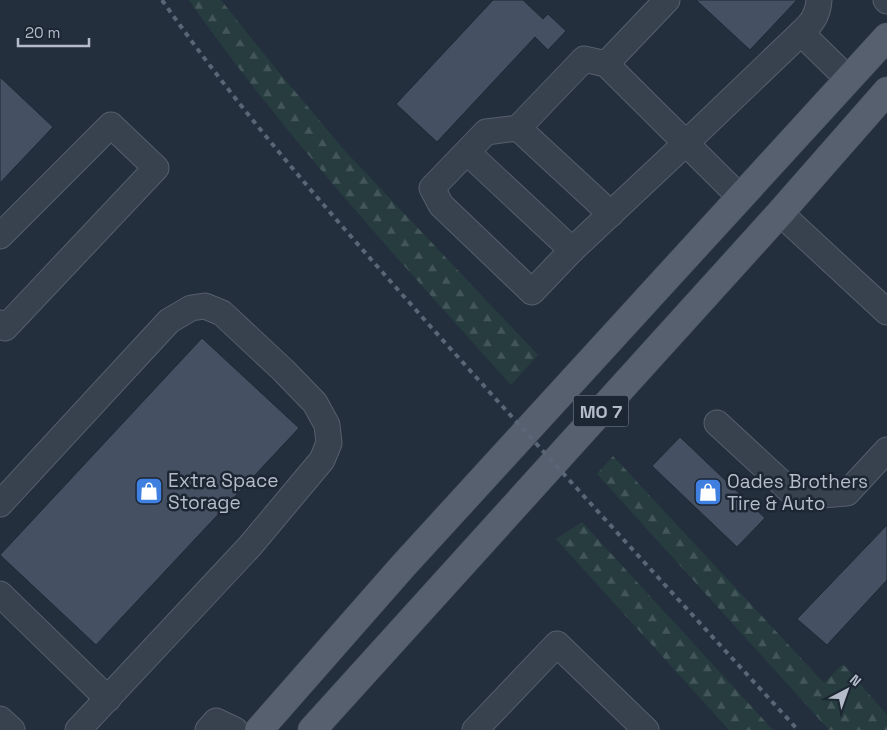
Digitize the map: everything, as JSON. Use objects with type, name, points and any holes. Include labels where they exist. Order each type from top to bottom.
[{"type":"main road","name":"MO 7","points":[[259,730],[409,559],[887,37]]},
{"type":"main road","name":"MO 7","points":[[312,730],[780,213],[887,91]]},
{"type":"lane","points":[[606,64],[667,0]]},
{"type":"lane","points":[[740,197],[686,143],[606,64],[584,59],[518,128],[486,132],[432,188],[441,205],[532,292],[572,250],[604,221],[686,143],[802,33],[812,22],[818,10],[819,0]]},
{"type":"lane","points":[[802,33],[848,79]]},
{"type":"lane","points":[[0,236],[112,125],[156,168],[2,328]]},
{"type":"lane","points":[[518,128],[604,221]]},
{"type":"lane","points":[[467,152],[572,250]]},
{"type":"lane","points":[[780,213],[887,312]]},
{"type":"lane","points":[[533,310],[596,243],[604,221]]},
{"type":"lane","points":[[0,504],[169,321],[191,308],[205,306],[222,313],[315,403],[327,425],[329,443],[322,460],[250,546],[78,730]]},
{"type":"lane","points":[[717,423],[797,497],[847,493],[887,450]]},
{"type":"lane","points":[[0,594],[108,699]]},
{"type":"lane","points":[[475,730],[557,644],[646,730]]},
{"type":"lane","points":[[0,719],[12,730]]},
{"type":"lane","points":[[208,730],[216,721],[235,730]]},
{"type":"green space","points":[[189,0],[221,0],[345,151],[538,355],[511,385],[344,197],[264,100]]},
{"type":"green space","points":[[613,456],[824,683],[843,664],[887,715],[887,730],[829,730],[597,474]]},
{"type":"green space","points":[[582,522],[773,730],[729,730],[556,539]]},
{"type":"building","points":[[493,0],[523,0],[543,19],[548,14],[566,31],[548,50],[535,37],[437,142],[396,104]]},
{"type":"building","points":[[696,0],[797,0],[750,50]]},
{"type":"building","points":[[0,77],[53,127],[0,183]]},
{"type":"building","name":"Extra Space Storage","points":[[202,338],[299,428],[96,645],[0,555]]},
{"type":"building","name":"Oades Brothers Tire & Auto","points":[[680,437],[765,518],[737,547],[652,466]]},
{"type":"building","points":[[887,525],[887,580],[827,645],[797,619]]},
{"type":"railway","points":[[162,0],[258,127],[360,247],[522,428],[798,730]]},
{"type":"place","name":"Extra Space Storage","points":[[149,491]]},
{"type":"place","name":"Oades Brothers Tire & Auto","points":[[708,492]]}]
